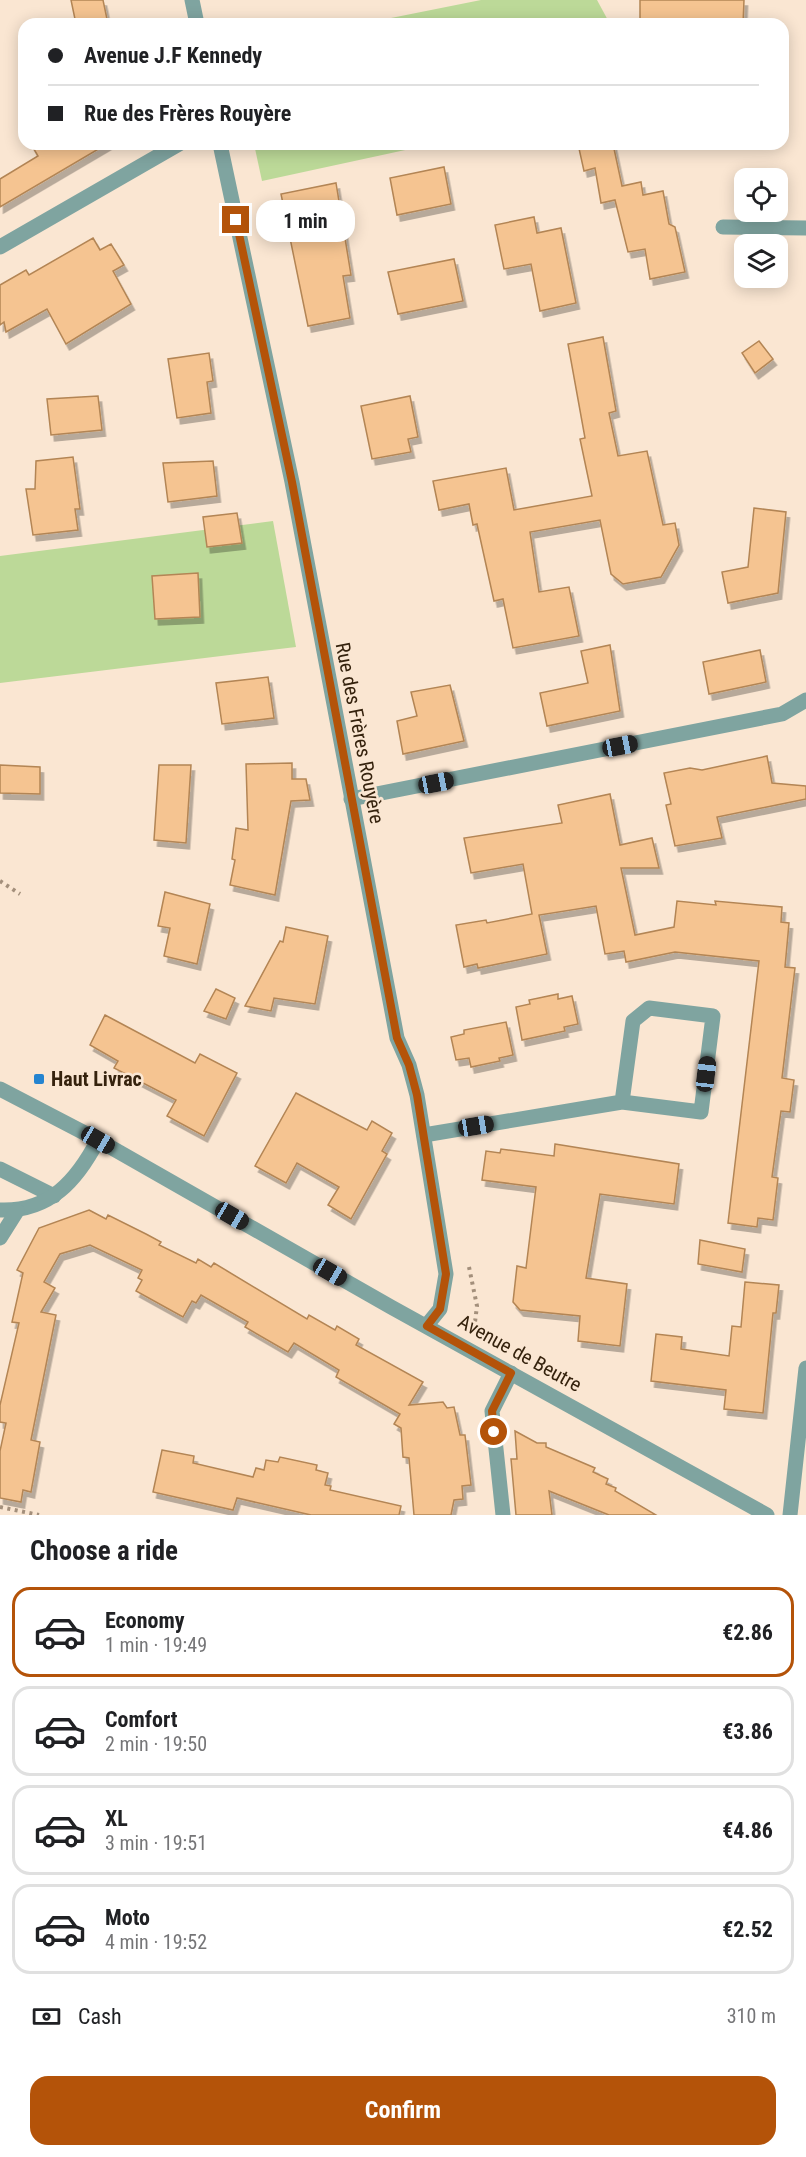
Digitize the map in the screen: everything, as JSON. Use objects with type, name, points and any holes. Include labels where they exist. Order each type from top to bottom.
[{"type":"street","points":[[192,0],[196,18]]},
{"type":"street","points":[[0,247],[169,150]]},
{"type":"street","name":"Rue des Frères Rouyère","points":[[221,150],[292,482],[397,1038],[409,1065],[424,1136],[446,1274],[440,1309],[427,1326]]},
{"type":"street","points":[[723,227],[806,228]]},
{"type":"street","points":[[351,799],[782,714],[806,700]]},
{"type":"street","points":[[424,1136],[622,1102],[701,1112],[713,1016],[649,1008],[633,1021],[622,1102]]},
{"type":"street","name":"Avenue de Beutre","points":[[0,1089],[98,1140],[767,1515]]},
{"type":"street","points":[[0,1210],[17,1211],[54,1196],[81,1171],[98,1140]]},
{"type":"street","points":[[0,1169],[54,1196]]},
{"type":"street","points":[[0,1238],[17,1211]]},
{"type":"street","points":[[790,1515],[806,1368]]},
{"type":"street","points":[[502,1515],[492,1411],[511,1373]]},
{"type":"path","points":[[0,881],[20,894]]},
{"type":"path","points":[[0,1507],[39,1515]]},
{"type":"green space","points":[[481,0],[597,0],[607,18],[391,18]]},
{"type":"green space","points":[[255,150],[405,150],[262,181]]},
{"type":"green space","points":[[273,521],[296,647],[0,683],[0,556]]},
{"type":"building","points":[[71,0],[103,0],[107,18],[75,18]]},
{"type":"building","points":[[640,0],[744,0],[743,18],[640,18]]},
{"type":"building","points":[[34,150],[97,150],[0,207],[0,179],[38,156]]},
{"type":"building","points":[[579,150],[614,150],[622,186],[641,182],[643,195],[663,191],[669,224],[675,227],[685,272],[650,279],[645,249],[628,252],[615,200],[601,203],[595,168],[584,171]]},
{"type":"building","points":[[444,167],[451,204],[397,215],[390,178]]},
{"type":"building","points":[[336,183],[351,275],[343,276],[350,318],[308,326],[281,194]]},
{"type":"building","points":[[534,217],[537,233],[561,228],[576,303],[540,311],[531,264],[504,269],[495,225]]},
{"type":"building","points":[[93,238],[100,250],[111,244],[124,265],[113,271],[131,304],[66,344],[47,309],[6,332],[4,322],[0,325],[0,285],[26,270],[29,275]]},
{"type":"building","points":[[454,259],[463,301],[398,314],[388,272]]},
{"type":"building","points":[[603,337],[616,411],[609,413],[618,456],[647,451],[663,525],[675,523],[679,545],[661,577],[623,584],[611,574],[600,520],[530,532],[539,592],[569,587],[579,636],[513,648],[503,599],[494,601],[477,524],[473,525],[469,504],[439,510],[433,481],[506,468],[514,510],[592,496],[580,439],[585,438],[568,344]]},
{"type":"building","points":[[759,341],[773,359],[755,373],[742,353]]},
{"type":"building","points":[[209,353],[213,381],[207,382],[211,413],[177,418],[168,359]]},
{"type":"building","points":[[98,396],[102,430],[51,435],[47,399]]},
{"type":"building","points":[[410,396],[418,437],[408,439],[411,452],[372,459],[361,406]]},
{"type":"building","points":[[73,457],[80,509],[75,509],[78,530],[33,535],[26,489],[35,489],[36,461]]},
{"type":"building","points":[[213,461],[217,496],[168,502],[163,463]]},
{"type":"building","points":[[754,508],[786,512],[778,593],[728,603],[722,572],[748,567]]},
{"type":"building","points":[[237,513],[242,543],[207,547],[203,517]]},
{"type":"building","points":[[198,573],[200,617],[155,619],[152,576]]},
{"type":"building","points":[[610,645],[620,711],[547,726],[540,693],[588,683],[581,651]]},
{"type":"building","points":[[760,650],[766,682],[709,694],[703,662]]},
{"type":"building","points":[[268,677],[274,718],[222,724],[216,683]]},
{"type":"building","points":[[450,685],[464,741],[403,754],[397,721],[417,716],[411,692]]},
{"type":"building","points":[[767,756],[772,783],[806,786],[806,799],[717,817],[722,838],[675,846],[666,805],[671,804],[664,773],[690,768],[702,770]]},
{"type":"building","points":[[292,763],[292,779],[306,779],[310,800],[291,801],[275,895],[230,885],[235,860],[232,859],[236,828],[248,830],[246,764]]},
{"type":"building","points":[[0,765],[40,767],[40,794],[0,793]]},
{"type":"building","points":[[159,765],[191,765],[186,843],[154,840]]},
{"type":"building","points":[[610,794],[620,845],[652,838],[659,868],[621,868],[635,935],[674,927],[677,901],[716,905],[715,901],[782,907],[781,922],[789,923],[785,967],[795,968],[782,1078],[794,1080],[790,1112],[781,1111],[772,1177],[778,1178],[773,1220],[758,1218],[757,1227],[728,1223],[759,961],[675,952],[626,962],[624,951],[605,954],[596,906],[539,915],[547,954],[478,968],[477,964],[464,967],[456,925],[486,920],[487,923],[532,914],[523,864],[471,873],[464,838],[562,823],[558,805]]},
{"type":"building","points":[[165,892],[210,904],[197,964],[164,956],[170,928],[158,926]]},
{"type":"building","points":[[286,927],[328,936],[315,1004],[274,998],[271,1011],[245,1006],[280,941],[283,942]]},
{"type":"building","points":[[216,989],[235,998],[226,1019],[204,1011]]},
{"type":"building","points":[[558,994],[558,999],[572,996],[578,1024],[564,1027],[565,1031],[522,1040],[516,1007],[530,1004],[529,1000]]},
{"type":"building","points":[[105,1015],[195,1063],[200,1054],[237,1073],[204,1136],[167,1116],[176,1100],[114,1068],[118,1061],[90,1045]]},
{"type":"building","points":[[506,1022],[513,1055],[499,1058],[500,1061],[471,1067],[469,1058],[456,1060],[451,1037],[464,1034],[464,1030]]},
{"type":"building","points":[[296,1093],[367,1130],[372,1121],[392,1133],[382,1151],[387,1154],[351,1219],[328,1205],[339,1187],[297,1163],[286,1183],[255,1166]]},
{"type":"building","points":[[555,1144],[679,1164],[674,1204],[600,1194],[586,1278],[627,1284],[620,1346],[578,1341],[580,1316],[520,1310],[513,1302],[517,1266],[526,1268],[536,1187],[482,1180],[486,1151],[500,1153],[501,1149],[554,1156]]},
{"type":"building","points":[[89,1210],[106,1219],[108,1215],[161,1242],[159,1245],[196,1263],[198,1259],[211,1267],[214,1263],[307,1319],[309,1315],[335,1330],[337,1326],[359,1339],[356,1345],[423,1382],[409,1405],[443,1402],[447,1408],[454,1407],[460,1435],[465,1435],[471,1485],[462,1486],[463,1499],[454,1500],[451,1515],[414,1515],[409,1458],[403,1457],[401,1428],[394,1424],[400,1414],[336,1377],[339,1370],[294,1343],[288,1352],[245,1327],[248,1322],[201,1295],[196,1303],[192,1301],[183,1317],[136,1291],[142,1280],[138,1278],[142,1270],[90,1245],[60,1254],[44,1282],[55,1288],[41,1312],[56,1315],[31,1440],[40,1442],[31,1492],[23,1490],[21,1502],[0,1498],[0,1451],[6,1423],[0,1422],[0,1405],[19,1323],[12,1322],[23,1273],[17,1270],[39,1228]]},
{"type":"building","points":[[700,1240],[745,1249],[742,1272],[698,1264]]},
{"type":"building","points":[[745,1282],[779,1285],[776,1313],[773,1313],[763,1413],[724,1409],[726,1390],[651,1381],[656,1334],[682,1337],[681,1349],[729,1356],[732,1326],[741,1327]]},
{"type":"building","points":[[515,1431],[537,1443],[546,1443],[546,1447],[595,1468],[593,1472],[608,1479],[606,1484],[616,1488],[615,1491],[656,1515],[609,1515],[549,1491],[552,1515],[516,1515],[511,1459],[517,1459]]},
{"type":"building","points":[[162,1450],[194,1456],[193,1463],[253,1477],[256,1468],[264,1470],[266,1460],[278,1462],[280,1457],[317,1465],[316,1470],[328,1473],[325,1485],[331,1486],[330,1490],[401,1506],[399,1515],[311,1515],[237,1498],[233,1510],[153,1492]]},
{"type":"place","name":"Haut Livrac","points":[[39,1079]]},
{"type":"route","points":[[236,220],[292,482],[397,1038],[409,1065],[417,1095],[446,1274],[440,1309],[427,1326],[511,1373],[492,1411],[494,1432]]}]
